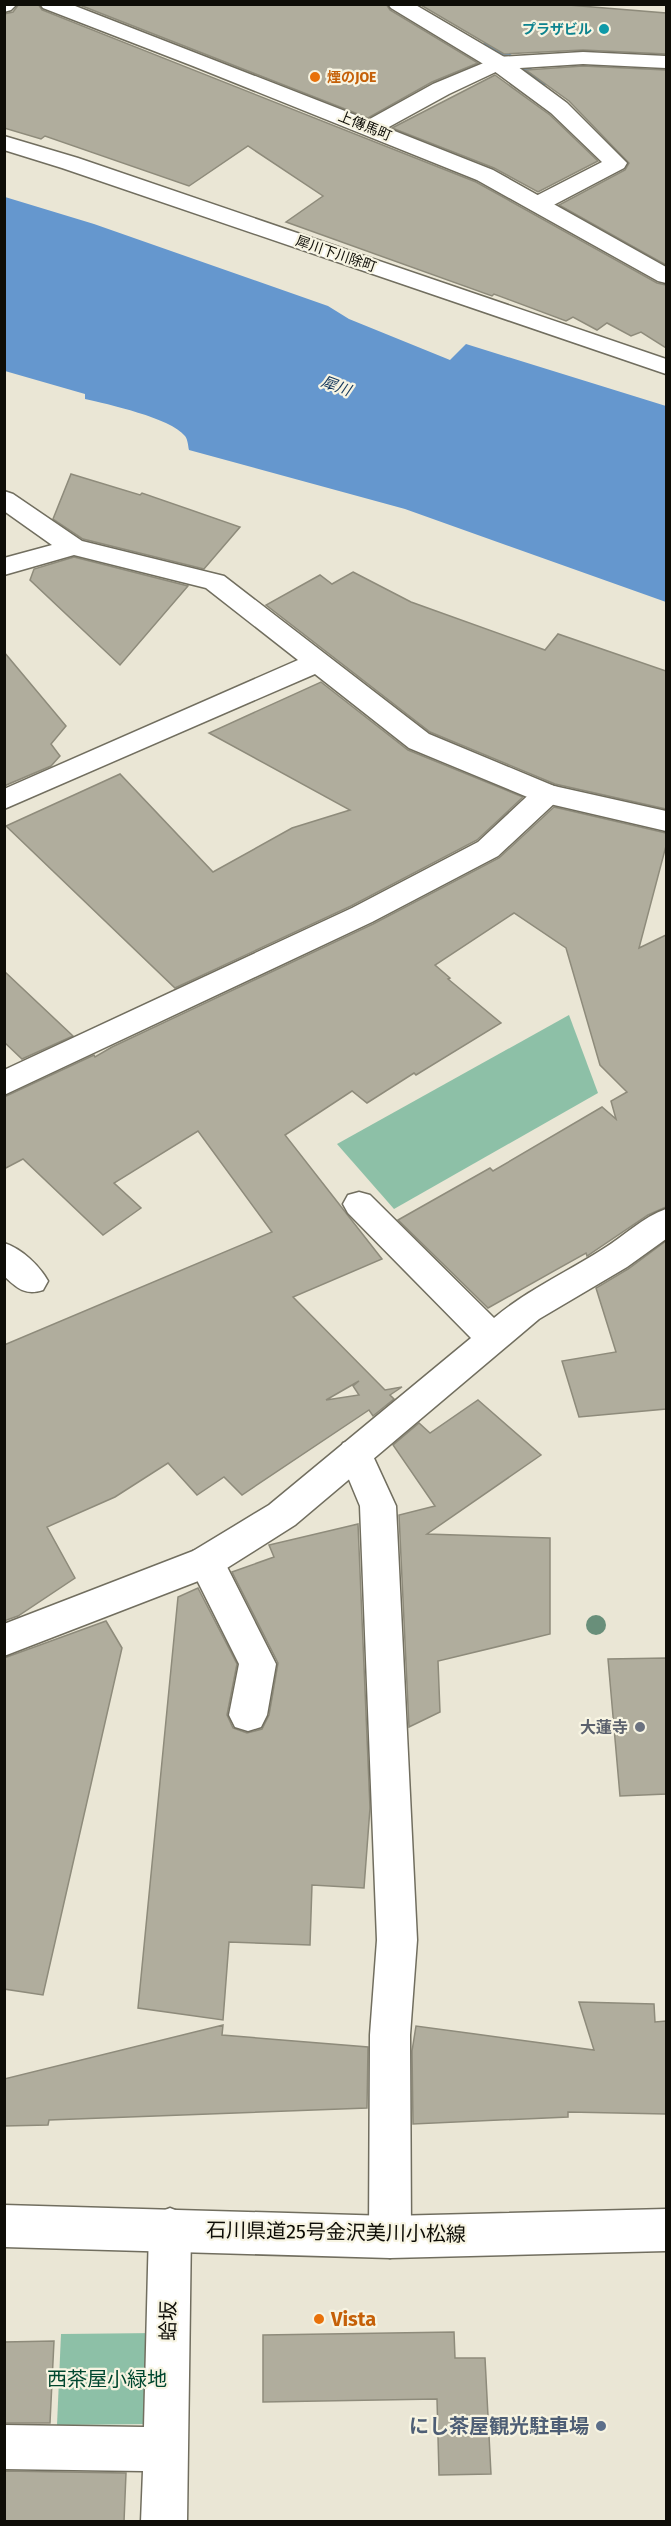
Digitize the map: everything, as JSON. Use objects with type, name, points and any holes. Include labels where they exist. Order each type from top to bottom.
[{"type":"street","name":"上傳馬町","points":[[50,4],[371,128],[485,175],[666,276]]},
{"type":"street","points":[[398,4],[502,63],[559,108],[616,163],[537,204]]},
{"type":"street","points":[[371,128],[441,89],[502,63],[583,58],[666,62]]},
{"type":"street","name":"犀川下川除町","points":[[4,142],[666,368]]},
{"type":"street","points":[[4,499],[73,547],[215,582],[419,741],[547,794],[666,821]]},
{"type":"street","points":[[4,567],[73,547]]},
{"type":"street","points":[[8,793],[316,663]]},
{"type":"street","points":[[4,1084],[362,915],[488,849],[547,794]]},
{"type":"street","points":[[359,1204],[492,1338]]},
{"type":"street","points":[[4,1640],[206,1562],[282,1515],[527,1310],[615,1258],[666,1222]]},
{"type":"street","points":[[4,1256],[31,1281]]},
{"type":"street","points":[[355,1453],[378,1506],[397,1940],[390,2035],[390,2237]]},
{"type":"street","points":[[206,1562],[258,1664],[248,1715]]},
{"type":"street","name":"石川県道25号金沢美川小松線","points":[[4,2226],[390,2237],[666,2230]]},
{"type":"street","name":"蛤坂","points":[[164,2522],[170,2229]]},
{"type":"street","points":[[4,2447],[166,2450]]},
{"type":"green space","points":[[569,1015],[598,1093],[394,1209],[337,1144]]},
{"type":"green space","name":"西茶屋小緑地","points":[[157,2333],[154,2424],[57,2425],[61,2334]]},
{"type":"water","name":"犀川","points":[[5,197],[94,224],[328,306],[349,319],[450,360],[466,344],[666,406],[666,602],[405,509],[189,450],[185,436],[167,423],[85,399],[85,394],[5,371]]},
{"type":"building","points":[[19,4],[38,4],[42,10],[476,182],[657,283],[666,285],[666,348],[641,332],[631,336],[607,323],[597,330],[573,317],[566,321],[286,222],[323,196],[248,146],[189,186],[45,136],[41,139],[4,128],[4,14],[13,12]]},
{"type":"building","points":[[77,4],[386,4],[390,10],[478,63],[432,82],[368,118]]},
{"type":"building","points":[[419,4],[556,4],[666,13],[666,54],[583,50],[504,54]]},
{"type":"building","points":[[583,66],[666,70],[666,265],[559,205],[625,170],[629,163],[569,101],[526,70]]},
{"type":"building","points":[[495,75],[550,115],[598,161],[538,192],[494,168],[392,128]]},
{"type":"building","points":[[71,474],[140,495],[142,493],[240,527],[204,569],[83,539],[53,519]]},
{"type":"building","points":[[74,557],[188,586],[120,665],[30,580],[34,569]]},
{"type":"building","points":[[353,572],[411,602],[545,650],[558,634],[666,671],[666,809],[555,784],[430,732],[266,605],[320,575],[332,584]]},
{"type":"building","points":[[4,652],[66,726],[51,744],[60,756],[51,766],[4,786]]},
{"type":"building","points":[[321,682],[408,750],[523,797],[477,840],[351,906],[175,988],[6,826],[120,774],[213,872],[292,828],[350,810],[209,733]]},
{"type":"building","points":[[554,807],[666,833],[666,846],[639,948],[666,935],[666,1207],[648,1215],[587,1256],[586,1253],[488,1308],[398,1220],[490,1168],[493,1171],[602,1107],[616,1119],[611,1101],[627,1092],[600,1065],[566,948],[514,913],[435,965],[450,978],[448,979],[501,1023],[367,1103],[352,1091],[285,1135],[382,1259],[293,1297],[385,1390],[402,1387],[390,1395],[394,1399],[373,1416],[369,1410],[242,1495],[224,1477],[197,1495],[168,1463],[115,1497],[47,1527],[75,1578],[18,1616],[4,1621],[4,1345],[272,1232],[198,1131],[114,1183],[141,1208],[103,1235],[23,1159],[4,1169],[4,1097],[94,1055],[95,1057],[373,924],[499,858]],"holes":[[[359,1381],[353,1386],[359,1395],[326,1400]]]},
{"type":"building","points":[[4,971],[73,1036],[22,1059],[4,1042]]},
{"type":"building","points":[[666,1241],[666,1409],[579,1417],[562,1361],[616,1352],[596,1288],[628,1269]]},
{"type":"building","points":[[478,1400],[541,1455],[427,1534],[550,1538],[550,1634],[438,1661],[440,1712],[409,1727],[399,1515],[435,1506],[393,1445],[419,1423],[430,1433]]},
{"type":"building","points":[[358,1524],[370,1808],[364,1888],[312,1885],[310,1945],[229,1942],[223,2020],[138,2008],[178,1597],[198,1588],[237,1664],[227,1715],[233,1728],[247,1733],[262,1729],[269,1715],[278,1663],[232,1572],[274,1557],[269,1545]]},
{"type":"building","points":[[106,1621],[122,1648],[43,1995],[4,1989],[4,1658]]},
{"type":"building","name":"大蓮寺","points":[[666,1658],[666,1794],[620,1796],[608,1659]]},
{"type":"building","points":[[579,2002],[654,2004],[655,2022],[666,2021],[666,2114],[568,2112],[568,2117],[413,2124],[412,2051],[416,2026],[594,2050]]},
{"type":"building","points":[[223,2025],[222,2035],[368,2047],[367,2108],[49,2120],[48,2125],[4,2126],[4,2079]]},
{"type":"building","points":[[454,2332],[455,2358],[485,2358],[491,2474],[439,2475],[437,2399],[263,2402],[263,2335]]},
{"type":"building","points":[[54,2341],[50,2423],[4,2423],[4,2342]]},
{"type":"building","points":[[4,2471],[126,2473],[124,2522],[4,2522]]},
{"type":"waterway","points":[[488,42],[546,83]]},
{"type":"place","name":"プラザビル","points":[[604,29]]},
{"type":"place","name":"煙のJOE","points":[[315,77]]},
{"type":"place","name":"大蓮寺","points":[[640,1727]]},
{"type":"place","name":"Vista","points":[[319,2319]]},
{"type":"place","name":"にし茶屋観光駐車場","points":[[601,2426]]}]
